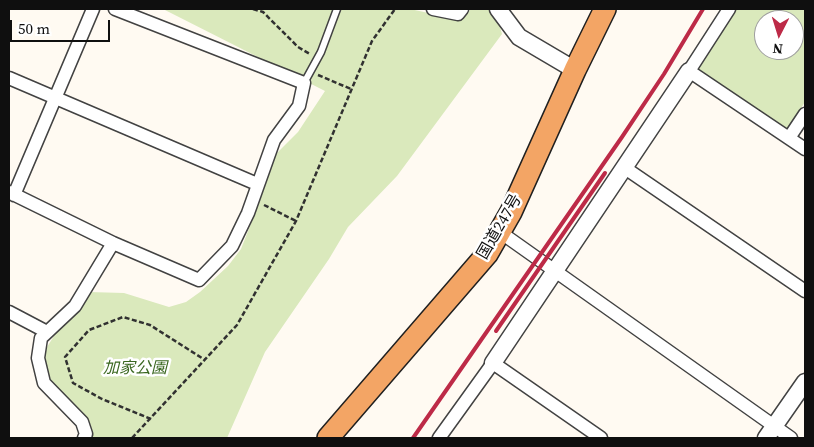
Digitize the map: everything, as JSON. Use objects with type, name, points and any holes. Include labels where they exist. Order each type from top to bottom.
[{"type":"highway","name":"国道247号","points":[[328,438],[487,254],[511,212],[575,70],[605,9]]},
{"type":"street","points":[[93,9],[56,97],[11,193],[113,243],[199,280],[232,246],[274,140],[299,106],[307,78],[114,9]]},
{"type":"street","points":[[433,9],[458,14],[462,9]]},
{"type":"street","points":[[498,9],[519,37],[575,70]]},
{"type":"street","points":[[439,438],[493,363],[553,272],[626,168],[729,9]]},
{"type":"street","points":[[689,71],[805,149]]},
{"type":"street","points":[[9,78],[257,184]]},
{"type":"street","points":[[789,138],[805,114]]},
{"type":"street","points":[[626,168],[805,291]]},
{"type":"street","points":[[500,232],[771,432],[791,438]]},
{"type":"street","points":[[84,438],[86,434],[82,422],[44,383],[38,358],[41,338],[74,306],[113,243]]},
{"type":"street","points":[[9,312],[47,332]]},
{"type":"street","points":[[493,363],[601,438]]},
{"type":"street","points":[[771,432],[805,382]]},
{"type":"lane","points":[[307,78],[317,59],[337,9]]},
{"type":"path","points":[[253,9],[263,12],[298,47],[317,59]]},
{"type":"path","points":[[132,438],[237,325],[296,221],[372,41],[395,9]]},
{"type":"path","points":[[307,78],[351,89]]},
{"type":"path","points":[[252,199],[296,221]]},
{"type":"path","points":[[151,419],[102,399],[73,382],[65,357],[89,330],[123,316],[150,325],[205,360]]},
{"type":"green space","name":"加家公園","points":[[163,9],[410,9],[461,20],[471,9],[495,9],[502,34],[397,176],[348,227],[329,259],[265,352],[227,438],[92,438],[89,420],[50,381],[43,363],[47,347],[61,325],[89,292],[124,293],[169,307],[186,302],[200,292],[228,266],[241,249],[255,213],[265,174],[274,156],[298,132],[325,91]]},
{"type":"green space","points":[[736,9],[805,9],[805,102],[786,131],[696,69]]},
{"type":"railway","points":[[413,438],[622,137],[664,74],[703,9]]},
{"type":"railway","points":[[496,331],[605,173]]}]
